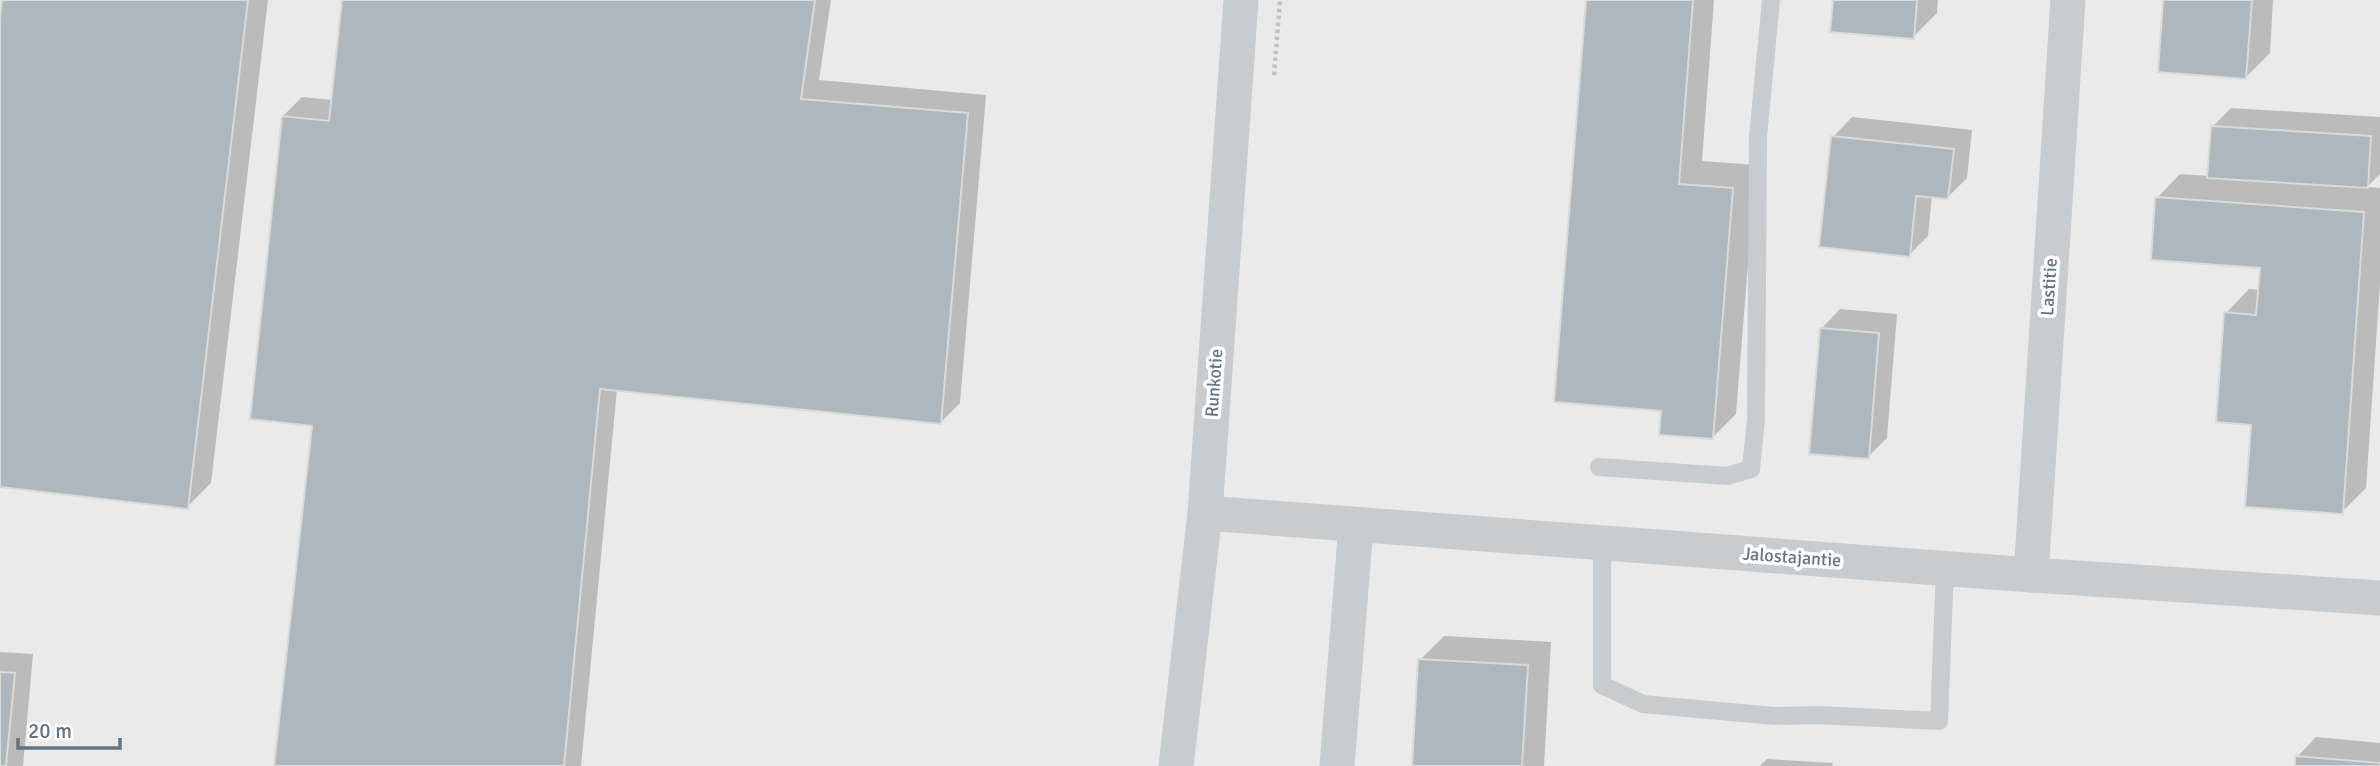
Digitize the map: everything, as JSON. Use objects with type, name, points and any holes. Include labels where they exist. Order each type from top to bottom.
[{"type":"street","name":"Runkotie","points":[[1176,766],[1205,513],[1241,0]]},
{"type":"street","name":"Lastitie","points":[[2031,575],[2068,0]]},
{"type":"street","name":"Jalostajantie","points":[[1205,513],[1601,544],[2380,598]]},
{"type":"street","points":[[1337,766],[1356,525]]},
{"type":"lane","points":[[1599,467],[1727,477],[1751,469],[1756,419],[1758,136],[1771,0]]},
{"type":"lane","points":[[1601,544],[1602,685],[1643,704],[1774,716],[1817,715],[1939,721],[1945,568]]},
{"type":"shaded area","points":[[0,0],[2380,0],[2380,766],[0,766]]},
{"type":"building","points":[[2,0],[248,0],[188,509],[0,487]]},
{"type":"building","points":[[342,0],[815,0],[801,99],[968,113],[941,424],[600,389],[564,766],[274,766],[312,426],[250,419],[282,116],[329,121]]},
{"type":"building","points":[[1586,0],[1693,0],[1679,184],[1733,188],[1713,439],[1659,435],[1661,411],[1554,402]]},
{"type":"building","points":[[1833,0],[1917,0],[1914,39],[1830,32]]},
{"type":"building","points":[[2163,0],[2252,0],[2246,79],[2158,72]]},
{"type":"building","points":[[2211,126],[2371,136],[2368,188],[2207,178]]},
{"type":"building","points":[[1831,136],[1954,149],[1948,199],[1916,196],[1910,257],[1819,247]]},
{"type":"building","points":[[2155,197],[2364,212],[2343,514],[2245,507],[2251,425],[2216,422],[2224,312],[2256,315],[2260,268],[2151,260]]},
{"type":"building","points":[[1820,328],[1879,333],[1869,459],[1809,454]]},
{"type":"building","points":[[1418,659],[1528,665],[1522,766],[1412,766]]},
{"type":"building","points":[[0,672],[15,673],[6,766],[0,766]]},
{"type":"building","points":[[2295,756],[2380,763],[2380,766],[2295,766]]}]
